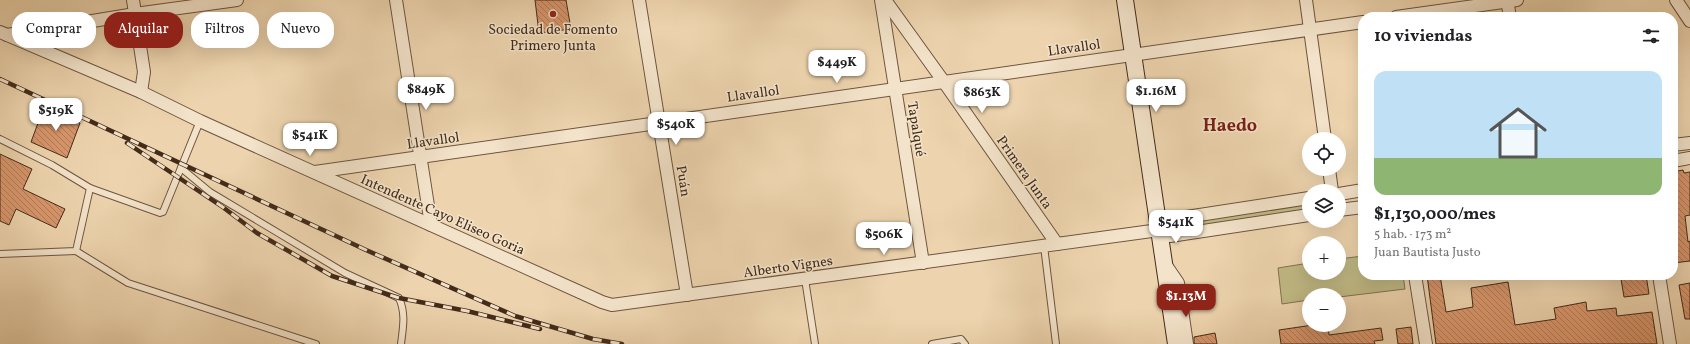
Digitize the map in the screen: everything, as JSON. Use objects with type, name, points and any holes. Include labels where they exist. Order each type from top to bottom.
[{"type":"street","points":[[133,0],[135,12]]},
{"type":"street","points":[[150,12],[237,0]]},
{"type":"street","points":[[396,0],[431,225]]},
{"type":"street","name":"Puán","points":[[639,0],[688,295]]},
{"type":"street","name":"Tapalqué","points":[[882,0],[923,263]]},
{"type":"street","name":"Primera Junta","points":[[885,0],[1057,244]]},
{"type":"street","points":[[1125,0],[1176,344]]},
{"type":"street","points":[[1306,0],[1324,132]]},
{"type":"street","points":[[1430,12],[1511,0],[1510,12]]},
{"type":"street","points":[[1676,0],[1690,22]]},
{"type":"street","points":[[4,33],[104,18]]},
{"type":"street","name":"Llavallol","points":[[315,172],[660,121],[1358,23]]},
{"type":"street","name":"Intendente Cayo Eliseo Goria","points":[[4,33],[141,92],[200,121],[602,302],[612,305]]},
{"type":"street","points":[[140,48],[144,72],[141,92]]},
{"type":"street","points":[[1678,145],[1690,143]]},
{"type":"street","points":[[1678,160],[1690,158]]},
{"type":"street","points":[[1346,193],[1358,191]]},
{"type":"street","name":"Alberto Vignes","points":[[1159,230],[1167,220],[1302,199]]},
{"type":"street","points":[[1346,209],[1358,207]]},
{"type":"street","name":"Alberto Vignes","points":[[612,305],[1159,230],[1170,236],[1302,216]]},
{"type":"street","points":[[1164,262],[1178,283],[1187,344]]},
{"type":"street","points":[[1417,280],[1426,344]]},
{"type":"street","points":[[1660,280],[1670,344]]},
{"type":"lane","points":[[0,139],[52,165],[90,188],[160,213],[163,212],[200,121]]},
{"type":"lane","points":[[181,168],[210,192],[345,273],[399,298],[403,308],[404,318],[401,344]]},
{"type":"lane","points":[[76,251],[90,188]]},
{"type":"lane","points":[[1044,246],[1056,344]]},
{"type":"lane","points":[[0,254],[76,251],[128,283],[316,344]]},
{"type":"lane","points":[[805,279],[815,344]]},
{"type":"lane","points":[[932,344],[956,338],[961,338],[965,344]]},
{"type":"shaded area","points":[[1302,204],[1302,211],[1173,230],[1169,227],[1170,225]]},
{"type":"shaded area","points":[[1358,257],[1358,280],[1404,280],[1405,289],[1346,296],[1346,288],[1302,288],[1302,301],[1282,304],[1278,268],[1302,264],[1302,280],[1346,280],[1346,258]]},
{"type":"building","name":"Sociedad de Fomento Primero Junta","points":[[535,0],[566,0],[571,29],[539,33]]},
{"type":"building","points":[[44,107],[80,123],[67,158],[31,142]]},
{"type":"building","points":[[0,154],[32,169],[23,189],[65,209],[56,228],[16,209],[9,225],[0,221]]},
{"type":"building","points":[[1683,170],[1684,173],[1690,172],[1690,215],[1685,216],[1688,242],[1690,241],[1690,261],[1678,262],[1678,171]]},
{"type":"building","points":[[1428,280],[1441,280],[1446,312],[1473,307],[1471,288],[1508,282],[1515,325],[1556,319],[1554,308],[1586,302],[1587,311],[1616,308],[1617,316],[1652,312],[1657,344],[1436,344]]},
{"type":"building","points":[[1621,280],[1647,280],[1649,294],[1624,297]]},
{"type":"building","points":[[1690,283],[1690,319],[1685,319],[1679,285]]},
{"type":"building","points":[[1302,327],[1302,332],[1329,332],[1329,335],[1381,328],[1383,340],[1374,341],[1375,344],[1281,344],[1279,330]]},
{"type":"building","points":[[1411,327],[1413,344],[1398,344],[1396,329]]},
{"type":"building","points":[[1215,333],[1217,344],[1194,344],[1194,337]]},
{"type":"railway","points":[[0,79],[366,250],[515,316],[593,339],[622,344]]},
{"type":"railway","points":[[127,143],[224,208],[257,233],[332,276],[399,298],[467,311],[540,329]]},
{"type":"place","name":"Sociedad de Fomento Primero Junta","points":[[553,14]]},
{"type":"district","name":"Haedo","points":[[1230,125]]}]
